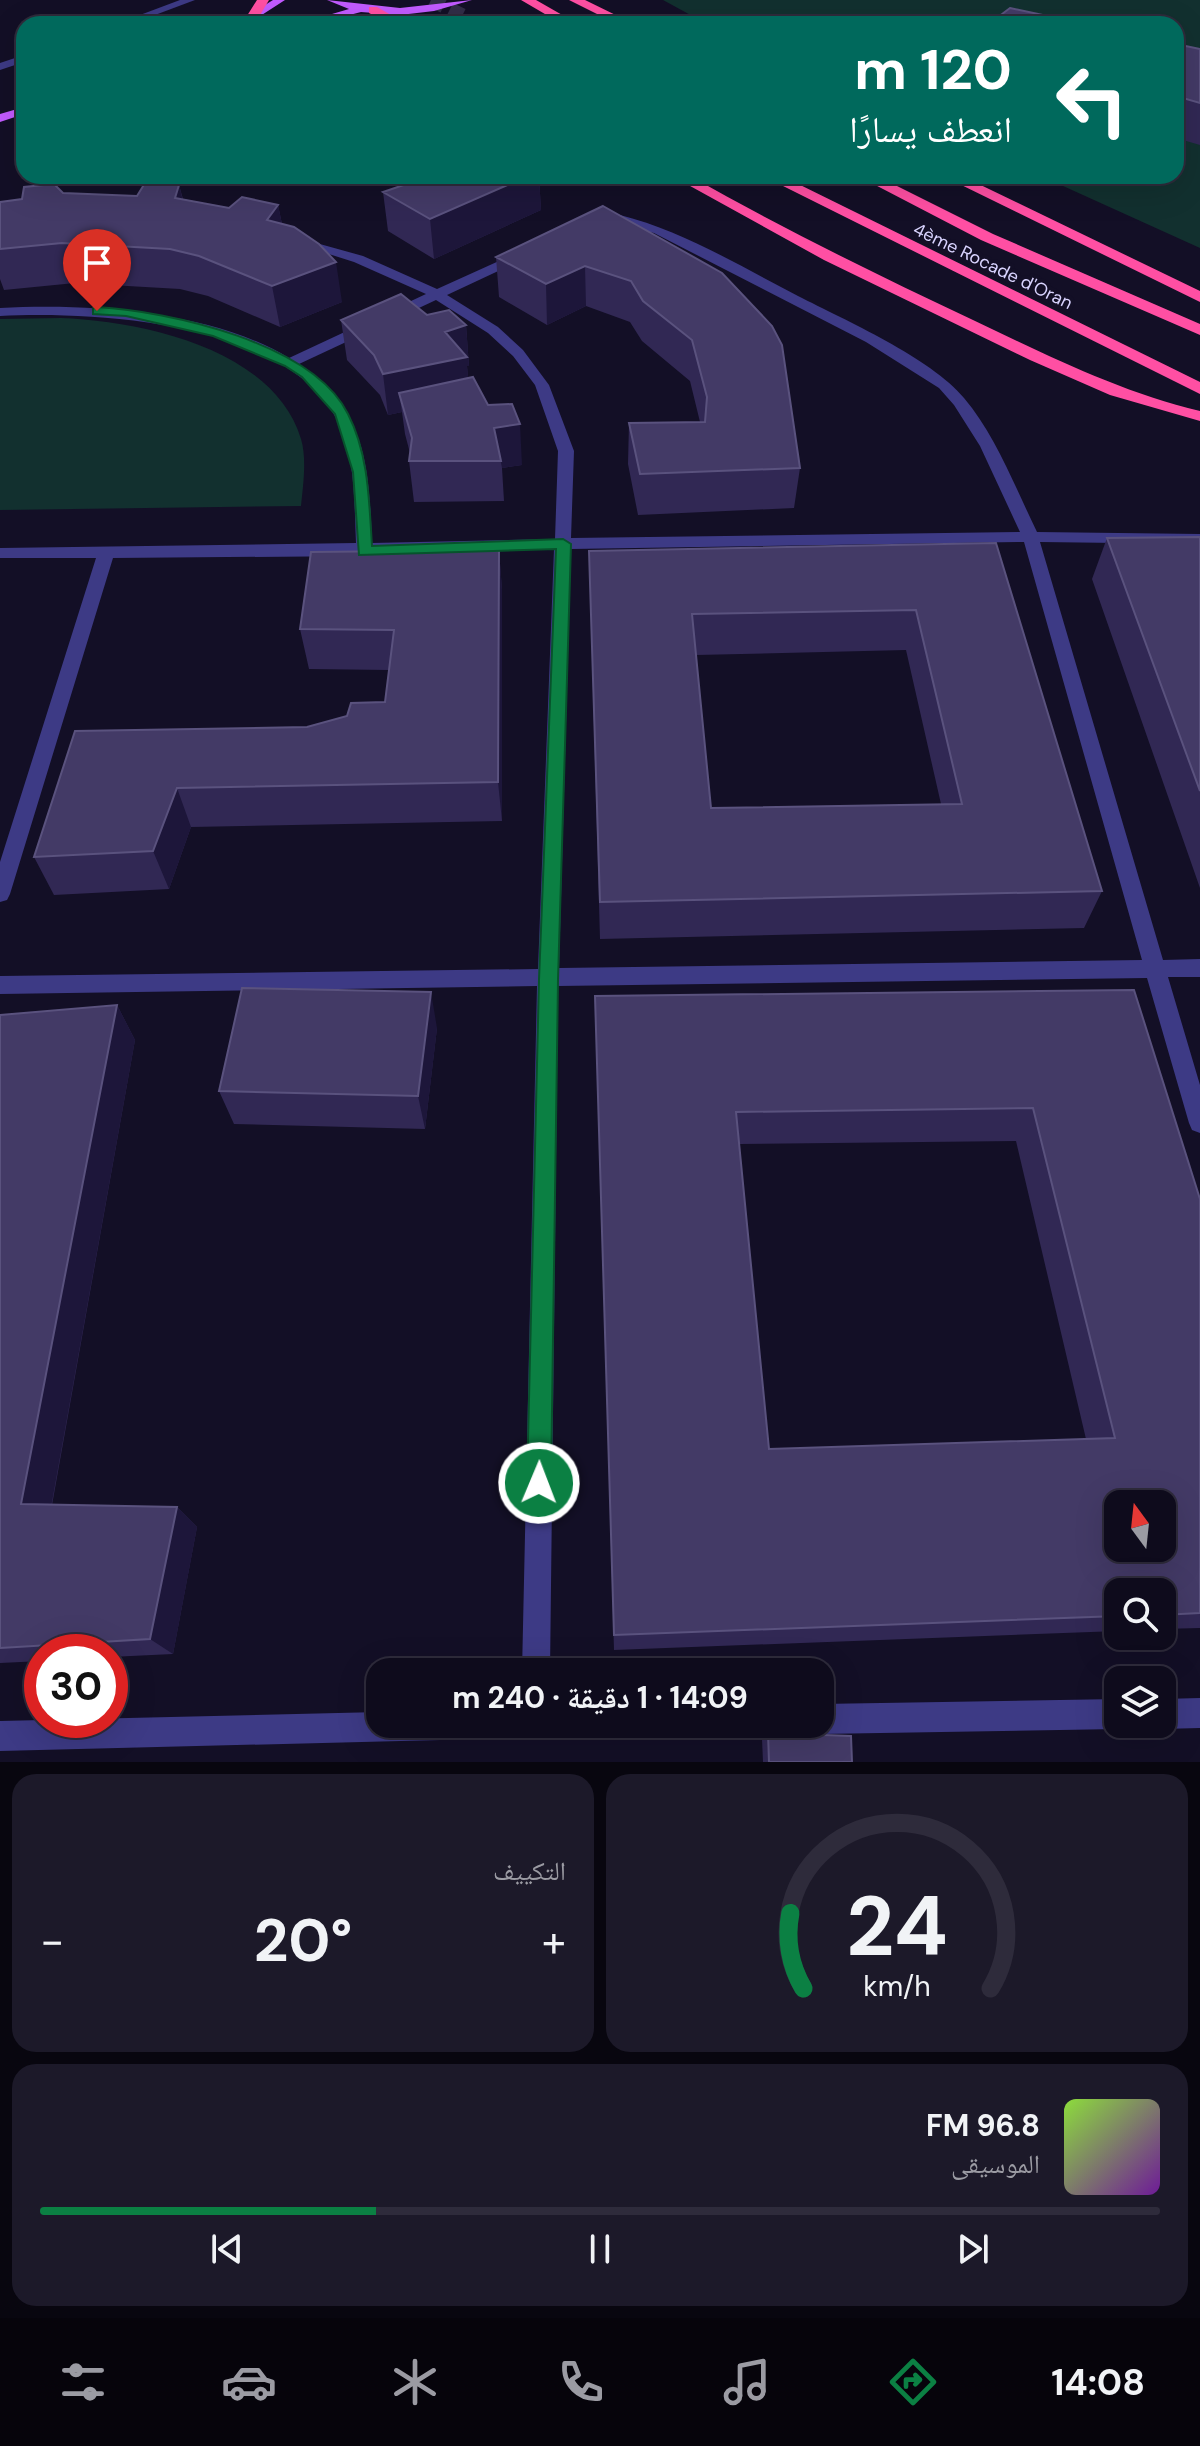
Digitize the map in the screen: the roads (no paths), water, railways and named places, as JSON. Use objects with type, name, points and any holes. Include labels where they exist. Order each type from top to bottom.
[{"type":"highway","points":[[250,16],[263,0]]},
{"type":"highway","points":[[527,0],[557,16]]},
{"type":"highway","points":[[575,0],[610,16]]},
{"type":"highway","points":[[604,0],[620,16]]},
{"type":"highway","points":[[368,9],[383,16]]},
{"type":"highway","points":[[693,184],[826,258],[1083,378],[1130,397],[1200,416]]},
{"type":"highway","name":"4ème Rocade d'Oran","points":[[786,184],[1200,389]]},
{"type":"highway","name":"4ème Rocade d'Oran","points":[[881,184],[987,237],[1200,330]]},
{"type":"highway","points":[[967,184],[1200,297]]},
{"type":"main road","points":[[254,16],[280,0]]},
{"type":"main road","points":[[332,0],[368,9]]},
{"type":"main road","points":[[338,16],[368,9],[435,8],[467,0]]},
{"type":"street","points":[[144,16],[190,0]]},
{"type":"street","points":[[590,223],[620,219],[659,230],[871,339],[944,385],[960,402],[988,446],[1030,535],[1200,1123]]},
{"type":"street","points":[[276,234],[329,248],[438,295],[509,344],[536,375],[566,451],[548,980],[536,1658]]},
{"type":"street","points":[[290,363],[539,246]]},
{"type":"street","points":[[0,312],[39,308],[126,313],[217,333],[290,363],[307,374],[341,413],[360,472],[364,551]]},
{"type":"street","points":[[0,553],[364,551],[1030,535],[1200,539]]},
{"type":"street","points":[[0,894],[106,553]]},
{"type":"street","points":[[0,985],[548,980],[1200,968]]},
{"type":"street","points":[[1176,1714],[1200,1713]]},
{"type":"street","points":[[834,1719],[1104,1714]]},
{"type":"street","points":[[0,1736],[366,1727]]},
{"type":"tunnel","points":[[431,0],[464,16]]}]
